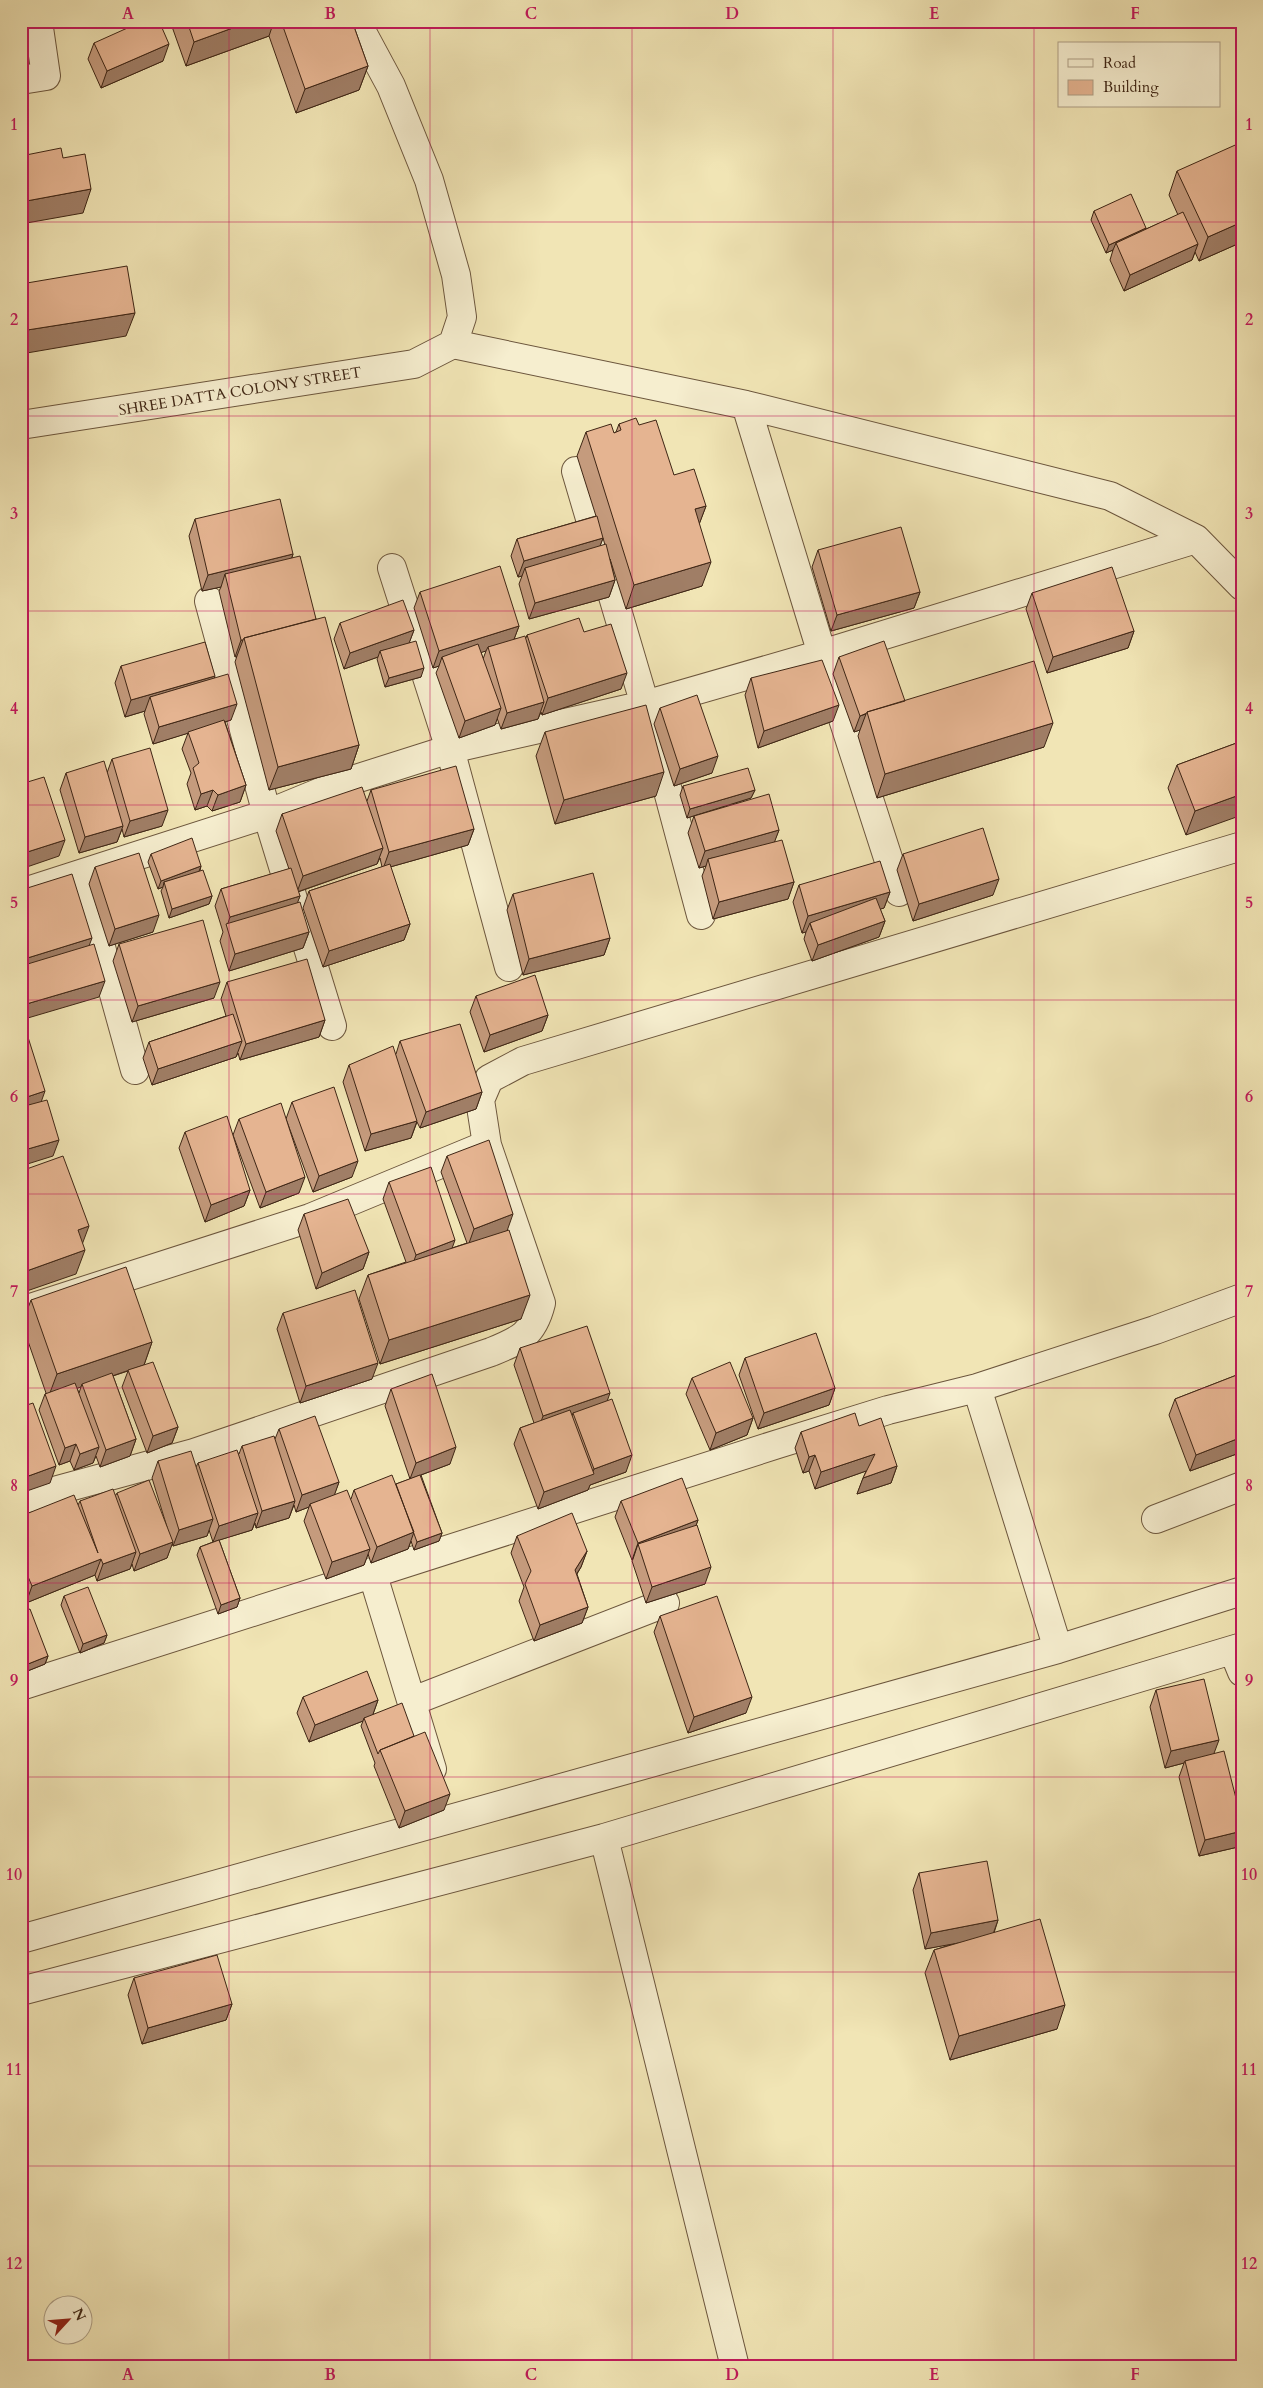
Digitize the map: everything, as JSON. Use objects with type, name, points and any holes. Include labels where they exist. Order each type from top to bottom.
[{"type":"street","points":[[21,80],[46,76],[38,21]]},
{"type":"street","points":[[356,21],[391,86],[429,180],[456,275],[462,317],[453,344],[746,405],[1110,496],[1196,539],[1242,586]]},
{"type":"street","name":"SHREE DATTA COLONY STREET","points":[[21,425],[414,364],[453,344]]},
{"type":"street","points":[[746,405],[822,654],[899,892]]},
{"type":"street","points":[[576,471],[645,705],[701,915]]},
{"type":"street","points":[[21,893],[267,814],[340,784],[450,749],[645,705],[822,654],[1196,539]]},
{"type":"street","points":[[392,568],[450,749],[509,966]]},
{"type":"street","points":[[208,602],[267,814],[332,1026]]},
{"type":"street","points":[[21,1500],[194,1453],[491,1352],[517,1341],[537,1321],[541,1303],[487,1145],[480,1100],[489,1079],[524,1061],[1242,846]]},
{"type":"street","points":[[81,875],[135,1070]]},
{"type":"street","points":[[21,1311],[310,1218],[487,1145]]},
{"type":"street","points":[[21,1686],[372,1572],[878,1412],[977,1388],[1155,1330],[1242,1298]]},
{"type":"street","points":[[977,1388],[1058,1650]]},
{"type":"street","points":[[1156,1519],[1242,1486]]},
{"type":"street","points":[[372,1572],[413,1701],[447,1820]]},
{"type":"street","points":[[21,1939],[1058,1650],[1242,1592]]},
{"type":"street","points":[[413,1701],[665,1603]]},
{"type":"street","points":[[21,1991],[604,1838],[1239,1656]]},
{"type":"street","points":[[604,1838],[735,2367]]},
{"type":"building","points":[[143,21],[159,21],[169,44],[107,71],[94,43]]},
{"type":"building","points":[[187,21],[252,21],[194,42]]},
{"type":"building","points":[[281,21],[352,21],[368,66],[305,89]]},
{"type":"building","points":[[1242,142],[1242,222],[1208,237],[1177,171]]},
{"type":"building","points":[[61,148],[63,158],[85,154],[91,189],[21,202],[21,156]]},
{"type":"building","points":[[1131,194],[1146,228],[1109,245],[1094,211]]},
{"type":"building","points":[[1183,212],[1198,244],[1130,275],[1116,243]]},
{"type":"building","points":[[127,266],[135,313],[21,331],[21,284]]},
{"type":"building","points":[[636,418],[639,425],[656,420],[674,475],[694,469],[706,506],[695,509],[711,562],[634,585],[586,432],[611,424],[614,433],[621,430],[619,424]]},
{"type":"building","points":[[280,499],[293,554],[208,575],[195,519]]},
{"type":"building","points":[[597,516],[603,538],[524,561],[517,539]]},
{"type":"building","points":[[901,527],[920,592],[837,615],[818,550]]},
{"type":"building","points":[[606,544],[615,580],[535,603],[525,568]]},
{"type":"building","points":[[300,556],[316,619],[241,640],[225,574]]},
{"type":"building","points":[[500,566],[519,626],[439,651],[420,592]]},
{"type":"building","points":[[1112,567],[1134,631],[1053,657],[1032,593]]},
{"type":"building","points":[[403,600],[414,630],[350,653],[340,623]]},
{"type":"building","points":[[325,617],[359,745],[278,767],[244,638]]},
{"type":"building","points":[[579,618],[584,632],[611,624],[627,673],[548,698],[527,635]]},
{"type":"building","points":[[525,636],[544,702],[507,713],[488,647]]},
{"type":"building","points":[[416,641],[424,668],[389,678],[380,651]]},
{"type":"building","points":[[884,641],[905,701],[867,712],[860,716],[839,657]]},
{"type":"building","points":[[205,642],[215,676],[131,700],[121,666]]},
{"type":"building","points":[[478,644],[501,708],[465,721],[442,657]]},
{"type":"building","points":[[822,660],[839,705],[764,731],[751,678]]},
{"type":"building","points":[[1034,661],[1053,723],[885,774],[867,712]]},
{"type":"building","points":[[228,674],[237,704],[159,727],[150,697]]},
{"type":"building","points":[[697,695],[718,756],[680,769],[660,708]]},
{"type":"building","points":[[646,705],[664,772],[564,800],[545,732]]},
{"type":"building","points":[[224,720],[246,785],[218,795],[213,790],[201,794],[193,768],[199,763],[188,732]]},
{"type":"building","points":[[1242,741],[1242,794],[1195,811],[1177,765]]},
{"type":"building","points":[[150,748],[168,810],[130,821],[112,759]]},
{"type":"building","points":[[104,761],[123,826],[85,837],[66,773]]},
{"type":"building","points":[[456,766],[474,829],[389,852],[371,790]]},
{"type":"building","points":[[748,768],[755,790],[690,809],[683,786]]},
{"type":"building","points":[[44,777],[65,840],[21,854],[21,784]]},
{"type":"building","points":[[362,787],[383,848],[303,876],[282,814]]},
{"type":"building","points":[[769,794],[779,830],[705,851],[694,816]]},
{"type":"building","points":[[983,828],[999,879],[919,904],[903,854]]},
{"type":"building","points":[[192,838],[201,866],[161,881],[151,854]]},
{"type":"building","points":[[782,840],[794,882],[719,902],[708,859]]},
{"type":"building","points":[[139,853],[159,915],[115,929],[95,867]]},
{"type":"building","points":[[880,861],[890,892],[808,916],[799,885]]},
{"type":"building","points":[[390,864],[410,924],[329,951],[309,891]]},
{"type":"building","points":[[291,868],[300,896],[230,917],[221,889]]},
{"type":"building","points":[[203,870],[212,896],[172,909],[164,882]]},
{"type":"building","points":[[593,873],[610,938],[529,959],[513,894]]},
{"type":"building","points":[[72,874],[92,938],[21,960],[21,890]]},
{"type":"building","points":[[876,898],[885,921],[818,945],[810,923]]},
{"type":"building","points":[[300,902],[309,932],[235,954],[226,924]]},
{"type":"building","points":[[203,920],[220,982],[138,1006],[119,944]]},
{"type":"building","points":[[94,944],[105,981],[23,1005],[21,1000],[21,966]]},
{"type":"building","points":[[307,959],[325,1020],[246,1044],[227,982]]},
{"type":"building","points":[[535,975],[548,1015],[490,1035],[476,996]]},
{"type":"building","points":[[233,1014],[242,1041],[158,1069],[149,1042]]},
{"type":"building","points":[[460,1024],[482,1092],[426,1112],[400,1041]]},
{"type":"building","points":[[27,1034],[45,1091],[21,1099],[21,1036]]},
{"type":"building","points":[[393,1046],[417,1121],[371,1134],[349,1065]]},
{"type":"building","points":[[334,1087],[358,1161],[319,1176],[292,1102]]},
{"type":"building","points":[[47,1100],[59,1140],[21,1151],[21,1107]]},
{"type":"building","points":[[281,1103],[305,1177],[266,1192],[239,1119]]},
{"type":"building","points":[[227,1116],[250,1190],[211,1205],[185,1132]]},
{"type":"building","points":[[489,1140],[513,1214],[474,1229],[447,1156]]},
{"type":"building","points":[[63,1156],[89,1226],[78,1230],[85,1250],[21,1273],[21,1171]]},
{"type":"building","points":[[431,1167],[455,1240],[416,1255],[389,1182]]},
{"type":"building","points":[[348,1199],[369,1252],[322,1273],[304,1214]]},
{"type":"building","points":[[509,1230],[530,1295],[389,1340],[368,1275]]},
{"type":"building","points":[[126,1267],[152,1342],[57,1374],[31,1300]]},
{"type":"building","points":[[355,1290],[378,1363],[306,1386],[283,1313]]},
{"type":"building","points":[[587,1326],[610,1393],[543,1416],[520,1348]]},
{"type":"building","points":[[816,1333],[835,1388],[764,1413],[745,1358]]},
{"type":"building","points":[[153,1362],[178,1427],[153,1436],[128,1370]]},
{"type":"building","points":[[730,1362],[753,1418],[716,1433],[692,1378]]},
{"type":"building","points":[[112,1373],[136,1439],[106,1450],[82,1384]]},
{"type":"building","points":[[1242,1373],[1242,1437],[1196,1455],[1175,1399]]},
{"type":"building","points":[[432,1374],[456,1447],[416,1463],[391,1389]]},
{"type":"building","points":[[75,1383],[99,1447],[80,1454],[76,1444],[65,1448],[45,1394]]},
{"type":"building","points":[[612,1399],[632,1455],[594,1469],[573,1413]]},
{"type":"building","points":[[33,1403],[56,1466],[23,1478],[21,1473],[21,1407]]},
{"type":"building","points":[[570,1410],[594,1474],[544,1492],[520,1428]]},
{"type":"building","points":[[855,1413],[859,1426],[881,1418],[897,1466],[863,1478],[875,1454],[821,1472],[815,1455],[809,1457],[801,1432]]},
{"type":"building","points":[[315,1416],[339,1482],[302,1495],[279,1429]]},
{"type":"building","points":[[274,1436],[295,1501],[262,1511],[242,1446]]},
{"type":"building","points":[[237,1450],[258,1513],[219,1526],[198,1463]]},
{"type":"building","points":[[191,1451],[213,1519],[179,1530],[158,1461]]},
{"type":"building","points":[[392,1475],[414,1532],[377,1547],[354,1490]]},
{"type":"building","points":[[420,1475],[442,1533],[417,1542],[396,1484]]},
{"type":"building","points":[[682,1478],[698,1520],[638,1543],[621,1501]]},
{"type":"building","points":[[149,1480],[173,1542],[140,1554],[117,1493]]},
{"type":"building","points":[[113,1489],[136,1552],[103,1564],[101,1559],[32,1586],[21,1560],[21,1516],[74,1495],[98,1553],[80,1501]]},
{"type":"building","points":[[347,1490],[370,1549],[332,1562],[310,1504]]},
{"type":"building","points":[[572,1513],[587,1551],[575,1570],[588,1607],[540,1625],[525,1584],[531,1571],[517,1536]]},
{"type":"building","points":[[697,1525],[711,1567],[652,1587],[638,1544]]},
{"type":"building","points":[[219,1540],[240,1598],[221,1605],[200,1547]]},
{"type":"building","points":[[88,1587],[107,1635],[83,1644],[64,1596]]},
{"type":"building","points":[[717,1596],[752,1697],[694,1717],[660,1616]]},
{"type":"building","points":[[30,1609],[48,1656],[28,1664],[21,1647],[21,1612]]},
{"type":"building","points":[[367,1671],[378,1700],[315,1725],[303,1697]]},
{"type":"building","points":[[1204,1679],[1219,1740],[1171,1751],[1156,1690]]},
{"type":"building","points":[[402,1703],[414,1736],[380,1750],[378,1754],[364,1718]]},
{"type":"building","points":[[425,1732],[450,1794],[405,1811],[380,1750]]},
{"type":"building","points":[[1224,1751],[1242,1822],[1242,1831],[1205,1840],[1185,1761]]},
{"type":"building","points":[[987,1861],[998,1920],[931,1933],[919,1873]]},
{"type":"building","points":[[1040,1919],[1065,2005],[959,2036],[934,1950]]},
{"type":"building","points":[[217,1955],[232,2004],[148,2028],[134,1978]]}]
